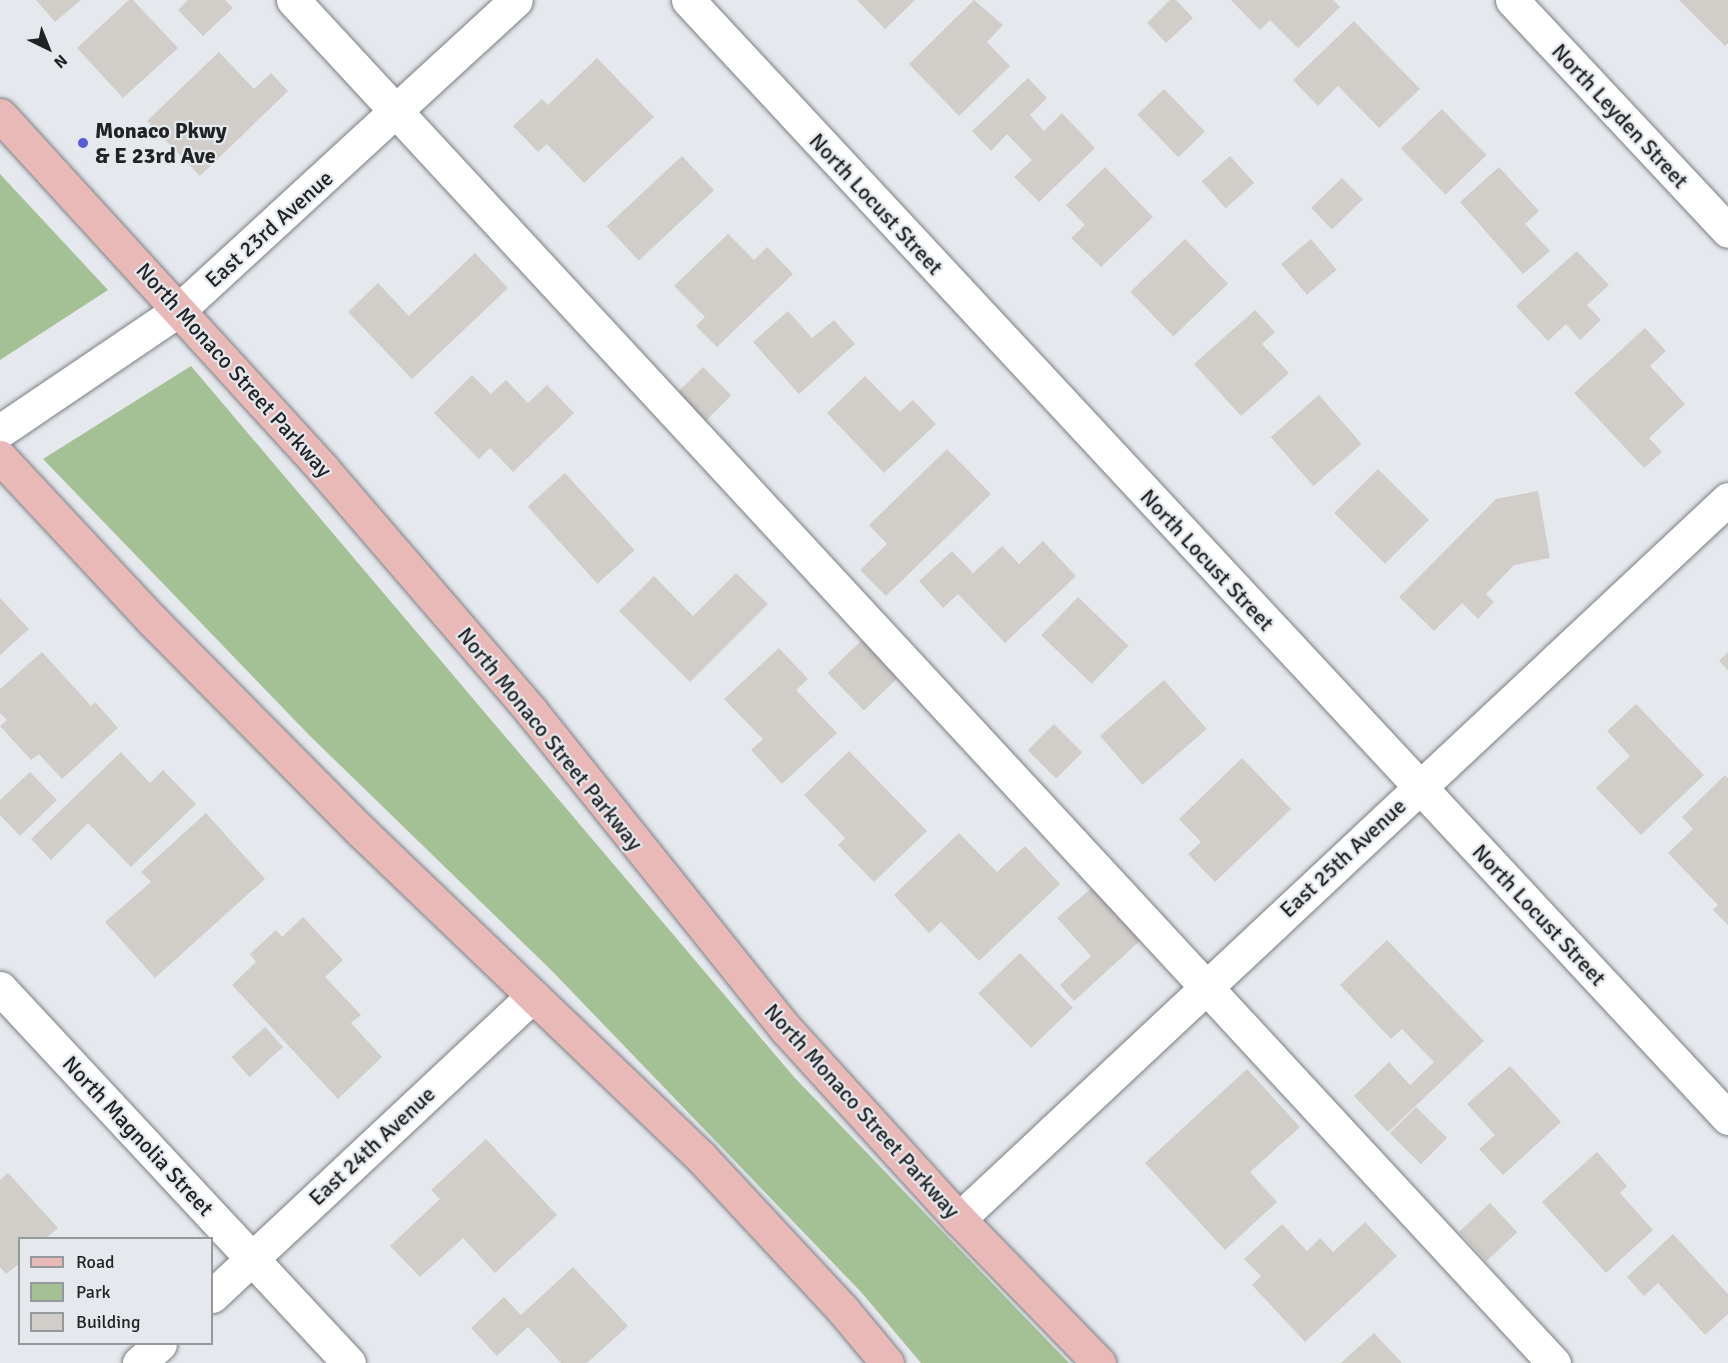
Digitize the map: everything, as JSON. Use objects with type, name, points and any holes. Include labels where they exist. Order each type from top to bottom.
[{"type":"main road","name":"North Monaco Street Parkway","points":[[0,115],[180,309],[531,711],[786,1029],[959,1219],[1099,1363]]},
{"type":"main road","points":[[0,457],[249,719],[700,1157],[843,1310],[887,1363]]},
{"type":"street","points":[[293,0],[1554,1363]]},
{"type":"street","name":"East 23rd Avenue","points":[[0,430],[180,309],[398,112],[516,0]]},
{"type":"street","name":"North Locust Street","points":[[688,0],[1728,1118]]},
{"type":"street","name":"North Leyden Street","points":[[1512,0],[1728,231]]},
{"type":"street","name":"East 25th Avenue","points":[[959,1219],[1728,499]]},
{"type":"street","name":"North Magnolia Street","points":[[0,988],[349,1363]]},
{"type":"street","name":"East 24th Avenue","points":[[213,1295],[533,996]]},
{"type":"street","points":[[139,1363],[159,1345]]},
{"type":"green space","points":[[0,174],[108,290],[0,360]]},
{"type":"green space","points":[[191,366],[794,1077],[1069,1363],[921,1363],[861,1292],[552,971],[309,735],[43,459]]},
{"type":"building","points":[[36,0],[81,0],[55,22]]},
{"type":"building","points":[[129,0],[133,0],[178,48],[123,98],[77,48]]},
{"type":"building","points":[[188,0],[225,0],[233,8],[203,36],[178,10]]},
{"type":"building","points":[[857,0],[915,0],[885,29]]},
{"type":"building","points":[[974,0],[1003,25],[987,42],[1010,66],[959,116],[909,64]]},
{"type":"building","points":[[1170,0],[1176,0],[1193,18],[1166,43],[1147,23]]},
{"type":"building","points":[[1231,0],[1333,0],[1340,7],[1298,48],[1270,20],[1260,30]]},
{"type":"building","points":[[1679,0],[1728,0],[1728,43],[1725,46]]},
{"type":"building","points":[[1354,21],[1420,89],[1379,128],[1338,86],[1318,106],[1293,80]]},
{"type":"building","points":[[219,52],[254,89],[271,73],[288,91],[200,176],[147,121]]},
{"type":"building","points":[[597,58],[654,117],[584,183],[547,144],[538,152],[513,126],[542,99],[548,105]]},
{"type":"building","points":[[1028,78],[1047,98],[1030,115],[1044,131],[1062,113],[1095,148],[1039,202],[1014,177],[1032,160],[1007,134],[991,151],[972,131]]},
{"type":"building","points":[[1164,89],[1205,131],[1178,157],[1137,115]]},
{"type":"building","points":[[1442,109],[1486,155],[1445,195],[1401,149]]},
{"type":"building","points":[[682,156],[714,190],[639,261],[607,226]]},
{"type":"building","points":[[1230,156],[1254,183],[1226,208],[1202,181]]},
{"type":"building","points":[[1105,167],[1153,217],[1101,267],[1071,238],[1085,225],[1066,205]]},
{"type":"building","points":[[1499,167],[1539,211],[1525,224],[1550,251],[1523,274],[1460,202]]},
{"type":"building","points":[[1342,178],[1363,200],[1332,229],[1311,208]]},
{"type":"building","points":[[728,234],[754,260],[767,247],[793,274],[717,347],[696,326],[705,317],[674,286]]},
{"type":"building","points":[[1185,239],[1228,284],[1173,336],[1130,292]]},
{"type":"building","points":[[1311,239],[1337,270],[1307,295],[1281,264]]},
{"type":"building","points":[[1577,251],[1609,285],[1587,305],[1601,320],[1580,340],[1566,324],[1548,341],[1516,306]]},
{"type":"building","points":[[475,253],[508,288],[412,379],[348,312],[378,283],[409,316]]},
{"type":"building","points":[[1255,310],[1275,332],[1262,344],[1289,373],[1241,416],[1194,364]]},
{"type":"building","points":[[788,311],[812,338],[834,320],[855,344],[799,394],[753,342]]},
{"type":"building","points":[[1645,328],[1666,351],[1650,366],[1685,404],[1649,438],[1662,452],[1644,468],[1574,393]]},
{"type":"building","points":[[703,367],[731,395],[705,421],[677,393]]},
{"type":"building","points":[[472,375],[491,394],[506,380],[528,403],[547,385],[574,413],[513,472],[490,448],[479,459],[434,413]]},
{"type":"building","points":[[865,376],[900,412],[913,400],[936,424],[884,473],[827,413]]},
{"type":"building","points":[[1319,395],[1362,444],[1313,486],[1271,437]]},
{"type":"building","points":[[947,449],[991,494],[886,596],[860,570],[887,544],[869,525]]},
{"type":"building","points":[[1378,469],[1429,520],[1385,564],[1334,513]]},
{"type":"building","points":[[565,473],[635,550],[597,584],[528,506]]},
{"type":"building","points":[[1538,491],[1550,558],[1514,565],[1486,594],[1494,602],[1478,619],[1462,603],[1434,631],[1399,597],[1496,499]]},
{"type":"building","points":[[1043,541],[1076,576],[1005,643],[958,594],[943,608],[919,581],[952,551],[973,573],[1002,546],[1019,564]]},
{"type":"building","points":[[736,573],[768,604],[690,682],[619,611],[654,576],[693,616]]},
{"type":"building","points":[[1078,597],[1128,646],[1092,684],[1041,635]]},
{"type":"building","points":[[0,598],[29,629],[0,655]]},
{"type":"building","points":[[863,639],[899,676],[864,710],[828,673]]},
{"type":"building","points":[[779,648],[808,679],[796,690],[837,733],[782,784],[751,750],[763,739],[724,699]]},
{"type":"building","points":[[42,652],[91,706],[95,702],[118,728],[62,779],[39,754],[31,760],[0,726],[7,720],[0,713],[0,689]]},
{"type":"building","points":[[1728,652],[1728,670],[1719,661]]},
{"type":"building","points":[[1164,680],[1207,729],[1142,785],[1100,736]]},
{"type":"building","points":[[1636,704],[1704,775],[1641,835],[1596,788],[1630,756],[1607,731]]},
{"type":"building","points":[[1054,724],[1082,752],[1056,778],[1028,750]]},
{"type":"building","points":[[849,751],[927,831],[874,882],[838,845],[845,838],[804,795]]},
{"type":"building","points":[[121,752],[150,783],[163,770],[196,804],[131,867],[88,823],[51,860],[31,839]]},
{"type":"building","points":[[1242,758],[1291,809],[1215,882],[1188,854],[1201,842],[1179,819]]},
{"type":"building","points":[[30,772],[57,800],[20,836],[0,815],[0,800]]},
{"type":"building","points":[[1725,775],[1728,778],[1728,925],[1713,910],[1718,905],[1668,853],[1693,829],[1682,817]]},
{"type":"building","points":[[206,813],[265,879],[155,978],[105,922],[151,882],[141,872]]},
{"type":"building","points":[[959,833],[997,872],[1025,846],[1060,884],[979,961],[941,922],[929,933],[894,895]]},
{"type":"building","points":[[1095,885],[1143,938],[1074,1001],[1060,985],[1091,956],[1057,918]]},
{"type":"building","points":[[303,917],[343,960],[325,977],[361,1015],[351,1023],[382,1057],[338,1099],[232,985],[256,962],[250,954],[276,930],[282,937]]},
{"type":"building","points":[[1387,940],[1484,1041],[1388,1132],[1354,1096],[1389,1062],[1410,1085],[1434,1062],[1402,1029],[1391,1039],[1340,985]]},
{"type":"building","points":[[1020,953],[1073,1008],[1031,1048],[978,993]]},
{"type":"building","points":[[265,1027],[283,1047],[250,1077],[232,1057]]},
{"type":"building","points":[[1510,1066],[1561,1122],[1503,1175],[1479,1149],[1495,1135],[1467,1104]]},
{"type":"building","points":[[1247,1069],[1300,1127],[1250,1172],[1277,1202],[1225,1250],[1145,1163]]},
{"type":"building","points":[[1416,1107],[1447,1138],[1421,1164],[1390,1133]]},
{"type":"building","points":[[486,1139],[557,1215],[495,1273],[463,1238],[420,1277],[390,1246],[440,1199],[431,1190]]},
{"type":"building","points":[[1597,1152],[1627,1186],[1620,1193],[1653,1230],[1606,1273],[1542,1202]]},
{"type":"building","points":[[8,1173],[58,1228],[47,1237],[18,1237],[18,1265],[6,1274],[0,1267],[0,1180]]},
{"type":"building","points":[[1490,1203],[1517,1232],[1487,1261],[1459,1232]]},
{"type":"building","points":[[1365,1222],[1397,1256],[1305,1342],[1252,1285],[1261,1276],[1244,1259],[1282,1224],[1307,1251],[1320,1238],[1333,1252]]},
{"type":"building","points":[[1673,1234],[1728,1294],[1728,1314],[1705,1335],[1658,1283],[1644,1296],[1627,1277]]},
{"type":"building","points":[[573,1267],[628,1326],[587,1363],[561,1363],[528,1327],[497,1356],[471,1328],[504,1297],[521,1315]]},
{"type":"building","points":[[1374,1333],[1402,1363],[1341,1363]]},
{"type":"place","name":"Monaco Pkwy & E 23rd Ave","points":[[83,143]]}]
